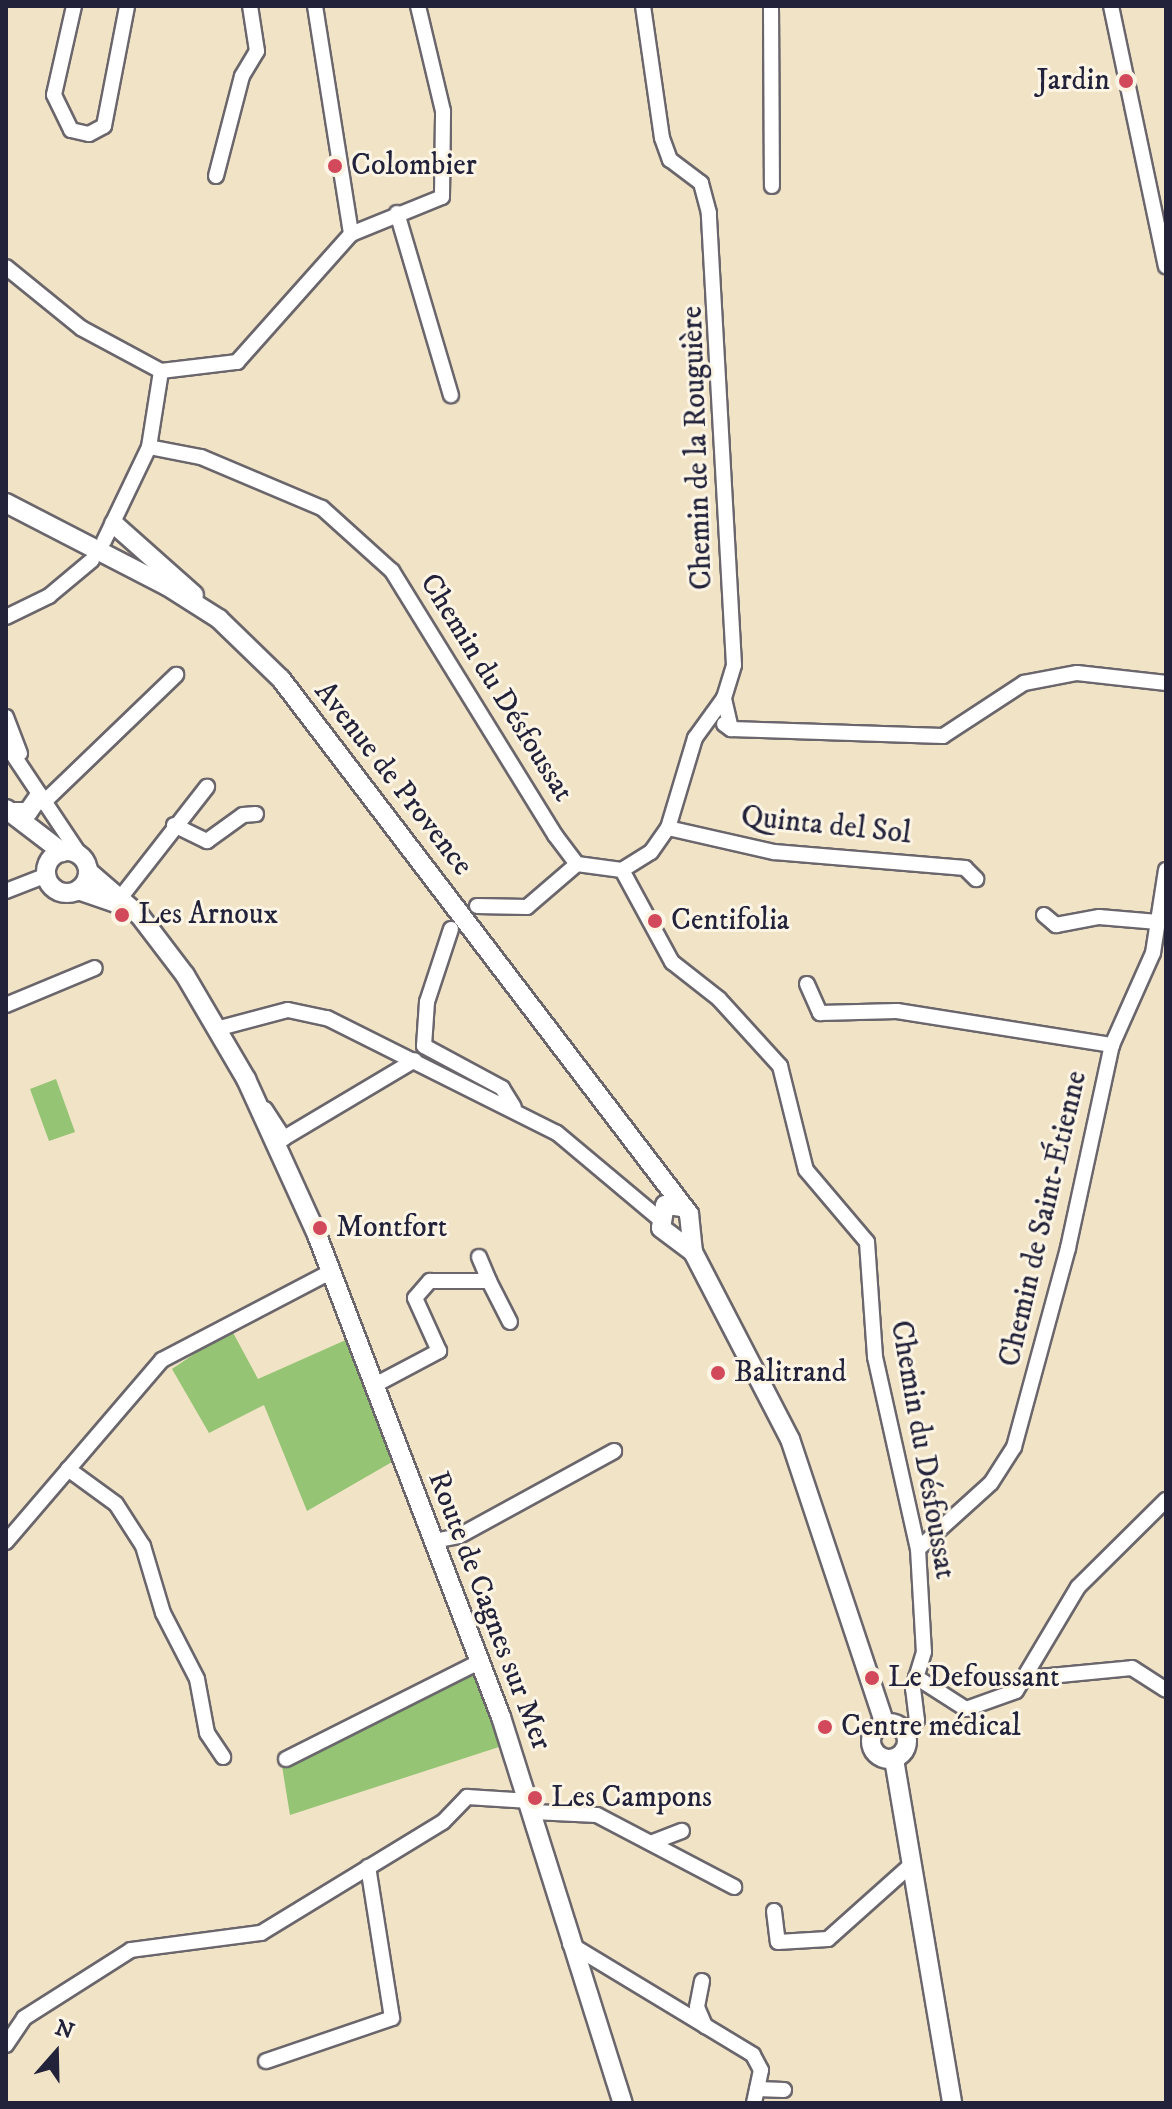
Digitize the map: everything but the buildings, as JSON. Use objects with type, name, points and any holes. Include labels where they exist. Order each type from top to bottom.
[{"type":"main road","name":"Avenue de Provence","points":[[6,503],[219,619],[281,679],[656,1178],[662,1209],[688,1241]]},
{"type":"main road","points":[[114,524],[219,619]]},
{"type":"main road","points":[[8,810],[28,812],[38,794]]},
{"type":"main road","points":[[8,810],[65,863],[78,890]]},
{"type":"main road","name":"Route de Cagnes sur Mer","points":[[258,1112],[238,1087],[149,938],[109,898],[54,888],[65,863],[121,897],[156,933],[219,1035],[258,1112],[332,1271],[373,1386],[481,1661],[532,1807],[570,1944],[623,2103]]},
{"type":"main road","points":[[219,1035],[238,1087]]},
{"type":"main road","points":[[662,1209],[688,1241],[748,1351],[814,1497],[885,1724],[905,1734],[906,1746],[894,1759]]},
{"type":"main road","points":[[885,1724],[871,1746],[894,1759]]},
{"type":"main road","points":[[894,1759],[952,2103]]},
{"type":"street","points":[[74,6],[54,95],[71,130],[89,134],[104,126],[127,6]]},
{"type":"street","points":[[216,176],[242,76],[257,51],[250,6]]},
{"type":"street","points":[[315,6],[351,234]]},
{"type":"street","points":[[6,267],[81,328],[161,371],[237,362],[351,234],[445,189],[443,111],[418,6]]},
{"type":"street","name":"Chemin de la Rouguière","points":[[622,870],[651,852],[668,828],[695,738],[714,717],[724,698],[734,665],[722,535],[712,238],[701,183],[670,160],[662,138],[643,6]]},
{"type":"street","points":[[771,6],[772,186]]},
{"type":"street","points":[[1111,6],[1166,266]]},
{"type":"street","points":[[397,213],[451,395]]},
{"type":"street","points":[[104,541],[149,447],[161,371]]},
{"type":"street","name":"Chemin du Désfoussat","points":[[149,447],[201,457],[322,508],[373,552],[424,612],[477,717],[577,864]]},
{"type":"street","points":[[6,617],[49,596],[92,560]]},
{"type":"street","points":[[714,717],[731,729],[943,736],[1024,683],[1077,673],[1166,683]]},
{"type":"street","points":[[38,794],[176,675]]},
{"type":"street","points":[[724,698],[731,704],[731,729]]},
{"type":"street","points":[[7,724],[38,794]]},
{"type":"street","points":[[6,744],[62,830],[65,863],[6,891]]},
{"type":"street","points":[[121,897],[174,825],[207,787]]},
{"type":"street","points":[[174,825],[207,841],[243,815],[256,814]]},
{"type":"street","name":"Quinta del Sol","points":[[668,828],[774,852],[965,868],[976,879]]},
{"type":"street","points":[[477,906],[527,907],[577,864],[622,870]]},
{"type":"street","name":"Chemin du Désfoussat","points":[[622,870],[672,962],[772,1053],[806,1170],[867,1242],[875,1357],[918,1549],[924,1652],[916,1677],[917,1720],[905,1734]]},
{"type":"street","name":"Chemin de Saint-Étienne","points":[[918,1549],[991,1483],[1014,1447],[1068,1248],[1112,1045],[1153,953],[1166,870]]},
{"type":"street","points":[[1044,915],[1056,925],[1099,917],[1158,922]]},
{"type":"street","points":[[451,929],[427,1002],[424,1046],[502,1088],[514,1108]]},
{"type":"street","points":[[149,938],[219,1035],[250,1018],[308,1012],[514,1108],[662,1209]]},
{"type":"street","points":[[6,1005],[95,968]]},
{"type":"street","points":[[807,984],[820,1013],[897,1011],[1112,1045]]},
{"type":"street","points":[[258,1112],[268,1108],[284,1138],[415,1060]]},
{"type":"street","points":[[479,1257],[510,1322]]},
{"type":"street","points":[[6,1542],[162,1360],[332,1271]]},
{"type":"street","points":[[373,1386],[439,1351],[415,1298],[421,1289],[443,1278],[489,1281]]},
{"type":"street","points":[[434,1541],[459,1536],[614,1451]]},
{"type":"street","points":[[68,1469],[116,1504],[143,1546],[159,1604],[197,1679],[207,1733],[223,1757]]},
{"type":"street","points":[[916,1677],[966,1709],[1016,1691],[1029,1678],[1078,1587],[1166,1500]]},
{"type":"street","points":[[286,1759],[481,1661]]},
{"type":"street","points":[[1029,1678],[1132,1668],[1166,1690]]},
{"type":"street","points":[[6,2045],[24,2018],[99,1966],[177,1939],[261,1933],[443,1822],[467,1797],[582,1811],[653,1842],[734,1887]]},
{"type":"street","points":[[653,1842],[682,1831]]},
{"type":"street","points":[[774,1911],[778,1942],[828,1939],[912,1864]]},
{"type":"street","points":[[266,2061],[392,2018],[368,1867]]},
{"type":"street","points":[[570,1944],[753,2055],[761,2070],[755,2096],[784,2090]]},
{"type":"street","points":[[702,1981],[697,2007],[706,2028]]},
{"type":"green space","points":[[56,1079],[75,1132],[49,1141],[30,1089]]},
{"type":"green space","points":[[231,1329],[258,1379],[348,1339],[392,1462],[307,1511],[264,1405],[209,1433],[172,1369]]},
{"type":"green space","points":[[475,1671],[505,1745],[290,1815],[282,1766]]},
{"type":"place","name":"Jardin","points":[[1126,81]]},
{"type":"place","name":"Colombier","points":[[335,166]]},
{"type":"place","name":"Les Arnoux","points":[[122,915]]},
{"type":"place","name":"Centifolia","points":[[655,921]]},
{"type":"place","name":"Montfort","points":[[320,1228]]},
{"type":"place","name":"Balitrand","points":[[718,1373]]},
{"type":"place","name":"Le Defoussant","points":[[872,1678]]},
{"type":"place","name":"Centre médical","points":[[825,1727]]},
{"type":"place","name":"Les Campons","points":[[535,1798]]}]
